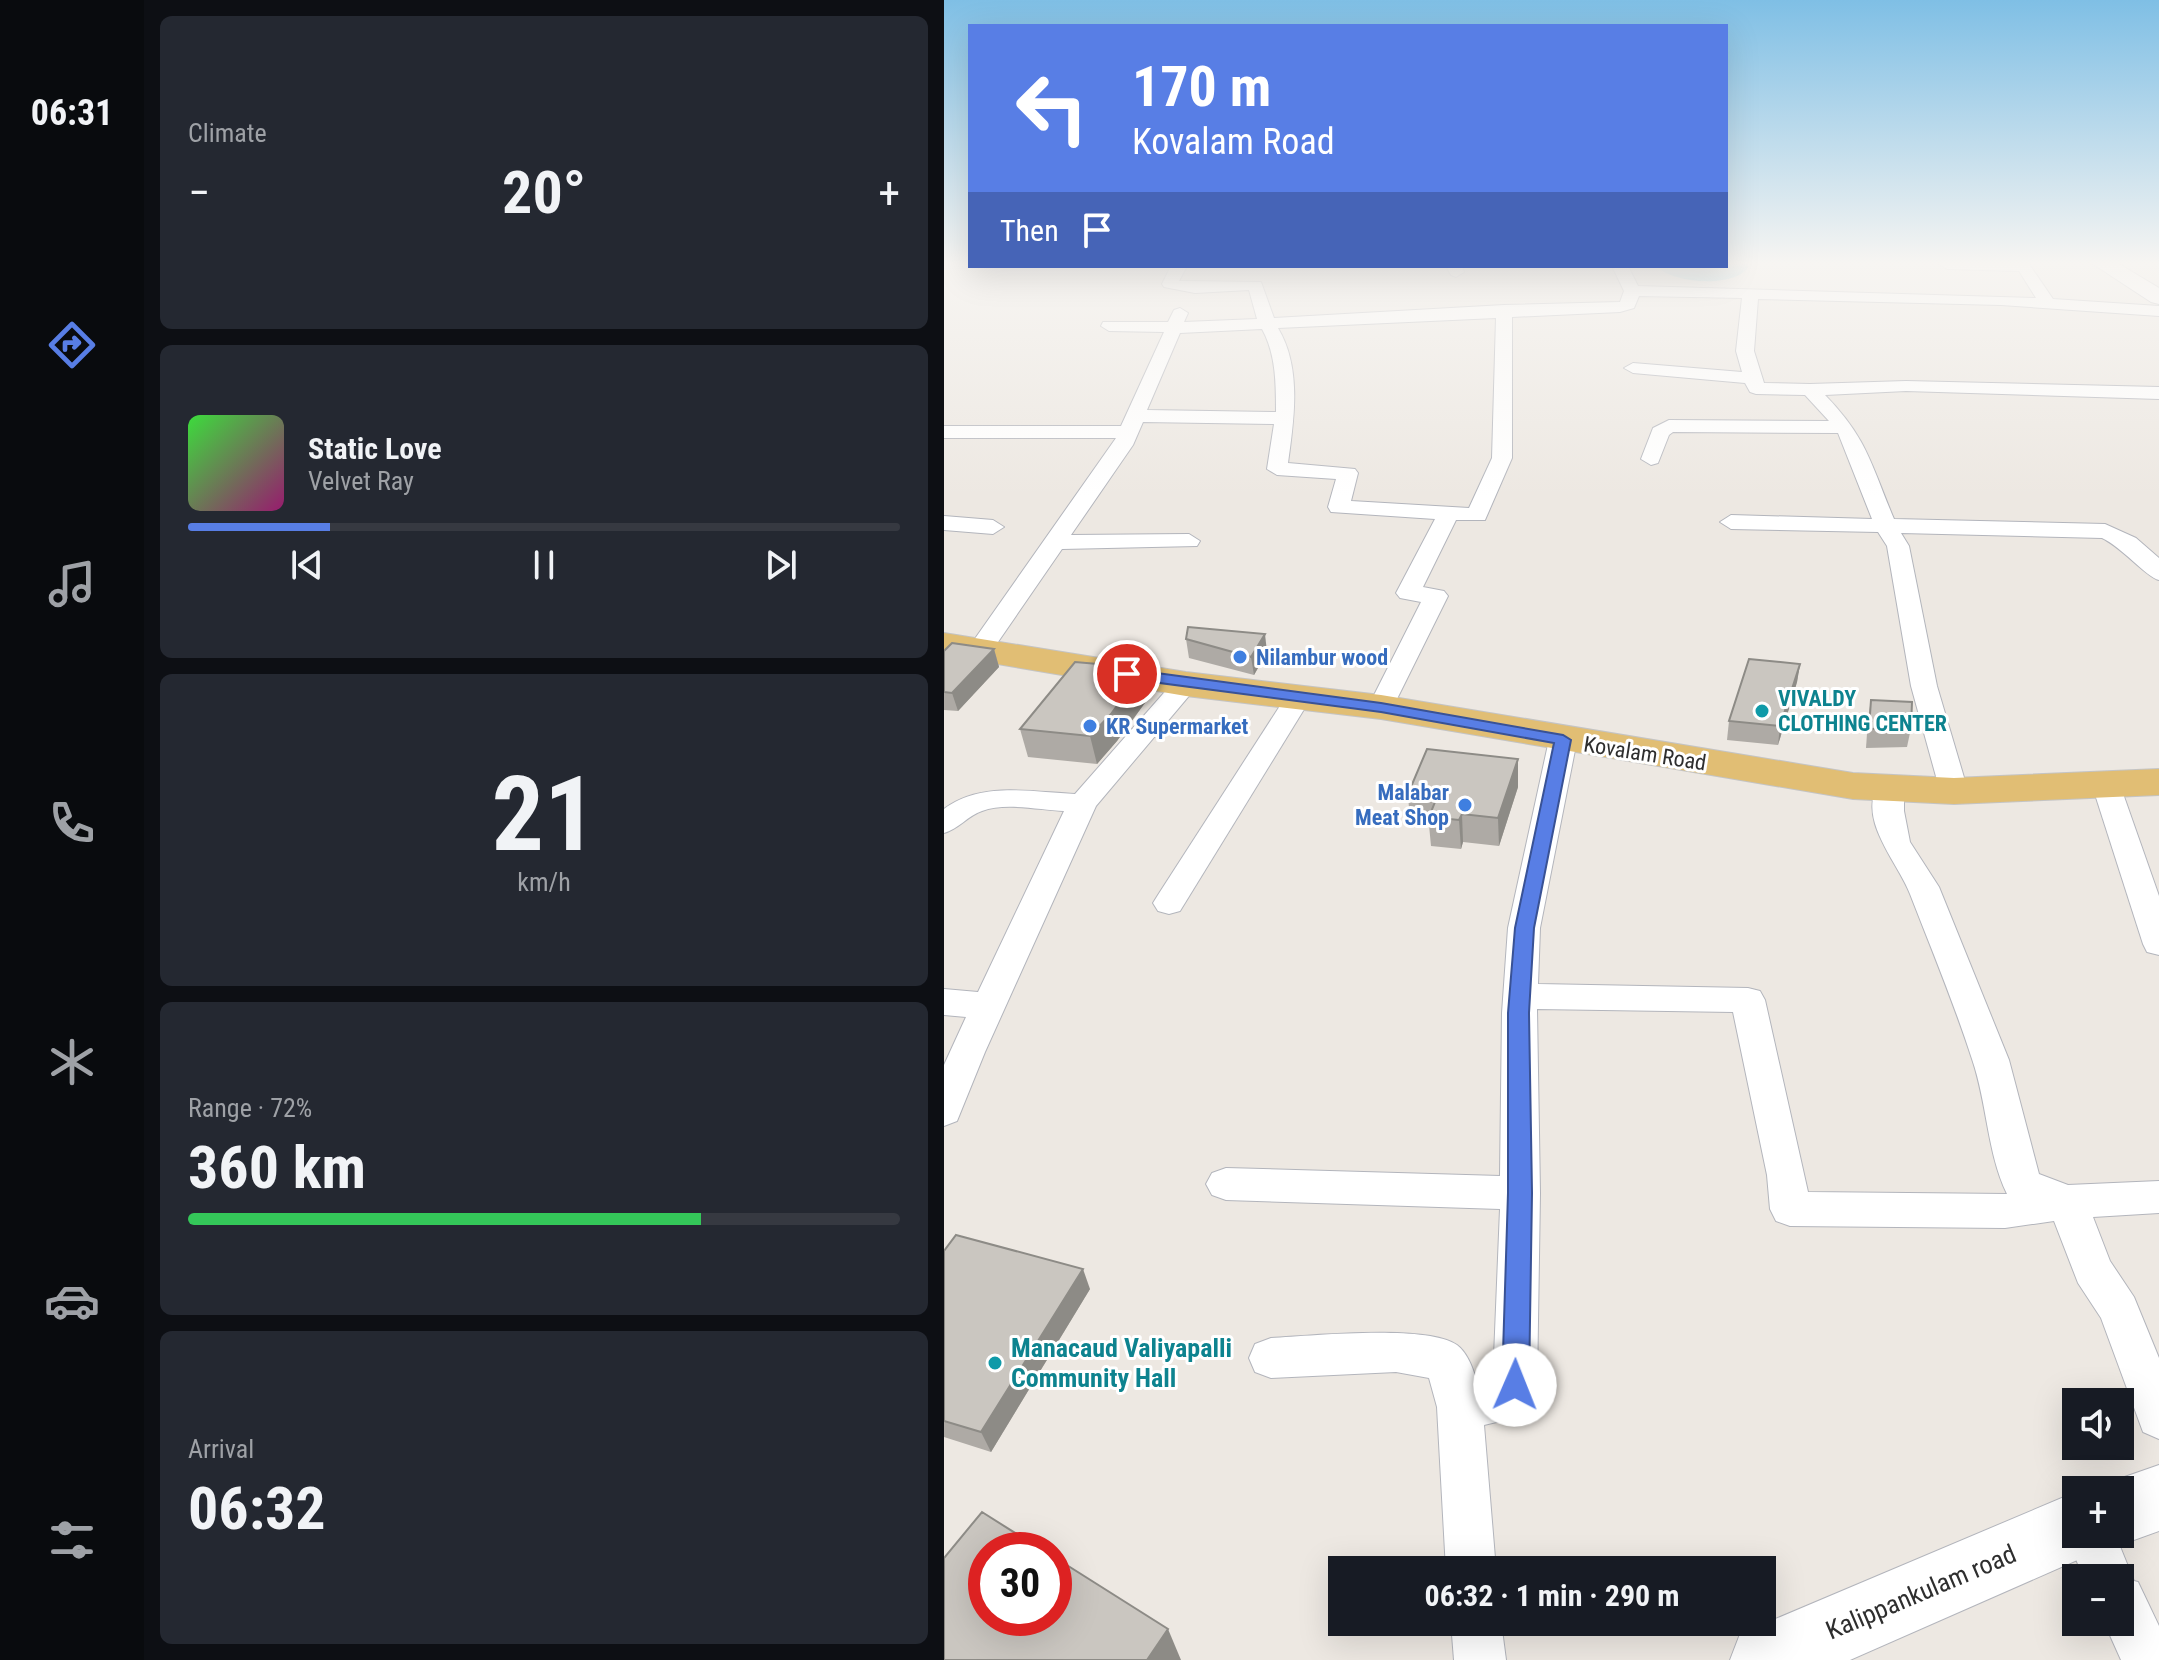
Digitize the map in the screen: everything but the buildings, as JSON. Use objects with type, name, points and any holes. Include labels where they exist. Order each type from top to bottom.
[{"type":"main road","name":"Kovalam Road","points":[[962,647],[1186,684],[1381,707],[1563,740],[1853,786],[1954,791],[2159,782]]},
{"type":"street","points":[[962,647],[1054,542],[1123,445],[1166,341]]},
{"type":"street","points":[[1285,341],[1278,342],[1285,418],[1277,469],[1348,473],[1339,507],[1477,515],[1502,458],[1504,341]]},
{"type":"street","points":[[1746,341],[1745,351],[1756,388],[1810,390],[1906,386],[2159,393]]},
{"type":"street","points":[[1633,368],[1751,378]]},
{"type":"street","points":[[1810,390],[1854,442],[1885,527],[1898,546],[1924,686],[1954,791]]},
{"type":"street","points":[[944,432],[1285,418]]},
{"type":"street","points":[[1651,459],[1660,432],[1669,426],[1844,427]]},
{"type":"street","points":[[1381,707],[1436,596],[1408,593],[1448,514]]},
{"type":"street","points":[[1731,522],[2105,531],[2124,538],[2144,553],[2159,573]]},
{"type":"street","points":[[944,523],[993,527]]},
{"type":"street","points":[[1054,542],[1189,541]]},
{"type":"street","points":[[944,1111],[988,1006],[1083,803],[1186,684]]},
{"type":"street","points":[[1169,903],[1298,698]]},
{"type":"street","points":[[1460,1407],[1506,1401],[1515,1385],[1520,1193],[1520,996],[1524,928],[1563,740]]},
{"type":"street","points":[[2106,785],[2159,944]]},
{"type":"street","points":[[1890,788],[1889,811],[1895,842],[1923,887],[1991,1060],[2022,1184],[2067,1202],[2093,1270],[2119,1310],[2159,1417]]},
{"type":"street","points":[[944,824],[970,804],[994,799],[1083,803]]},
{"type":"street","points":[[1520,996],[1748,1000],[1787,1175],[1790,1209],[2005,1211],[2067,1202],[2159,1197]]},
{"type":"street","points":[[944,1002],[988,1006]]},
{"type":"street","points":[[1226,1184],[1520,1193]]},
{"type":"street","points":[[1271,1358],[1396,1352],[1442,1360],[1453,1375],[1460,1407],[1470,1556]]},
{"type":"street","points":[[2134,1506],[2159,1498]]},
{"type":"street","name":"Kalippankulam road","points":[[1781,1656],[2062,1532]]},
{"type":"street","points":[[2134,1630],[2148,1660]]},
{"type":"street","points":[[1477,1636],[1480,1660]]},
{"type":"place","name":"Nilambur wood","points":[[1240,657]]},
{"type":"place","name":"VIVALDY CLOTHING CENTER","points":[[1762,711]]},
{"type":"place","name":"KR Supermarket","points":[[1090,726]]},
{"type":"place","name":"Malabar Meat Shop","points":[[1465,805]]},
{"type":"place","name":"Manacaud Valiyapalli Community Hall","points":[[995,1363]]},
{"type":"route","points":[[1127,674],[1381,707],[1563,740],[1524,928],[1519,1013],[1520,1193],[1515,1385]]}]
